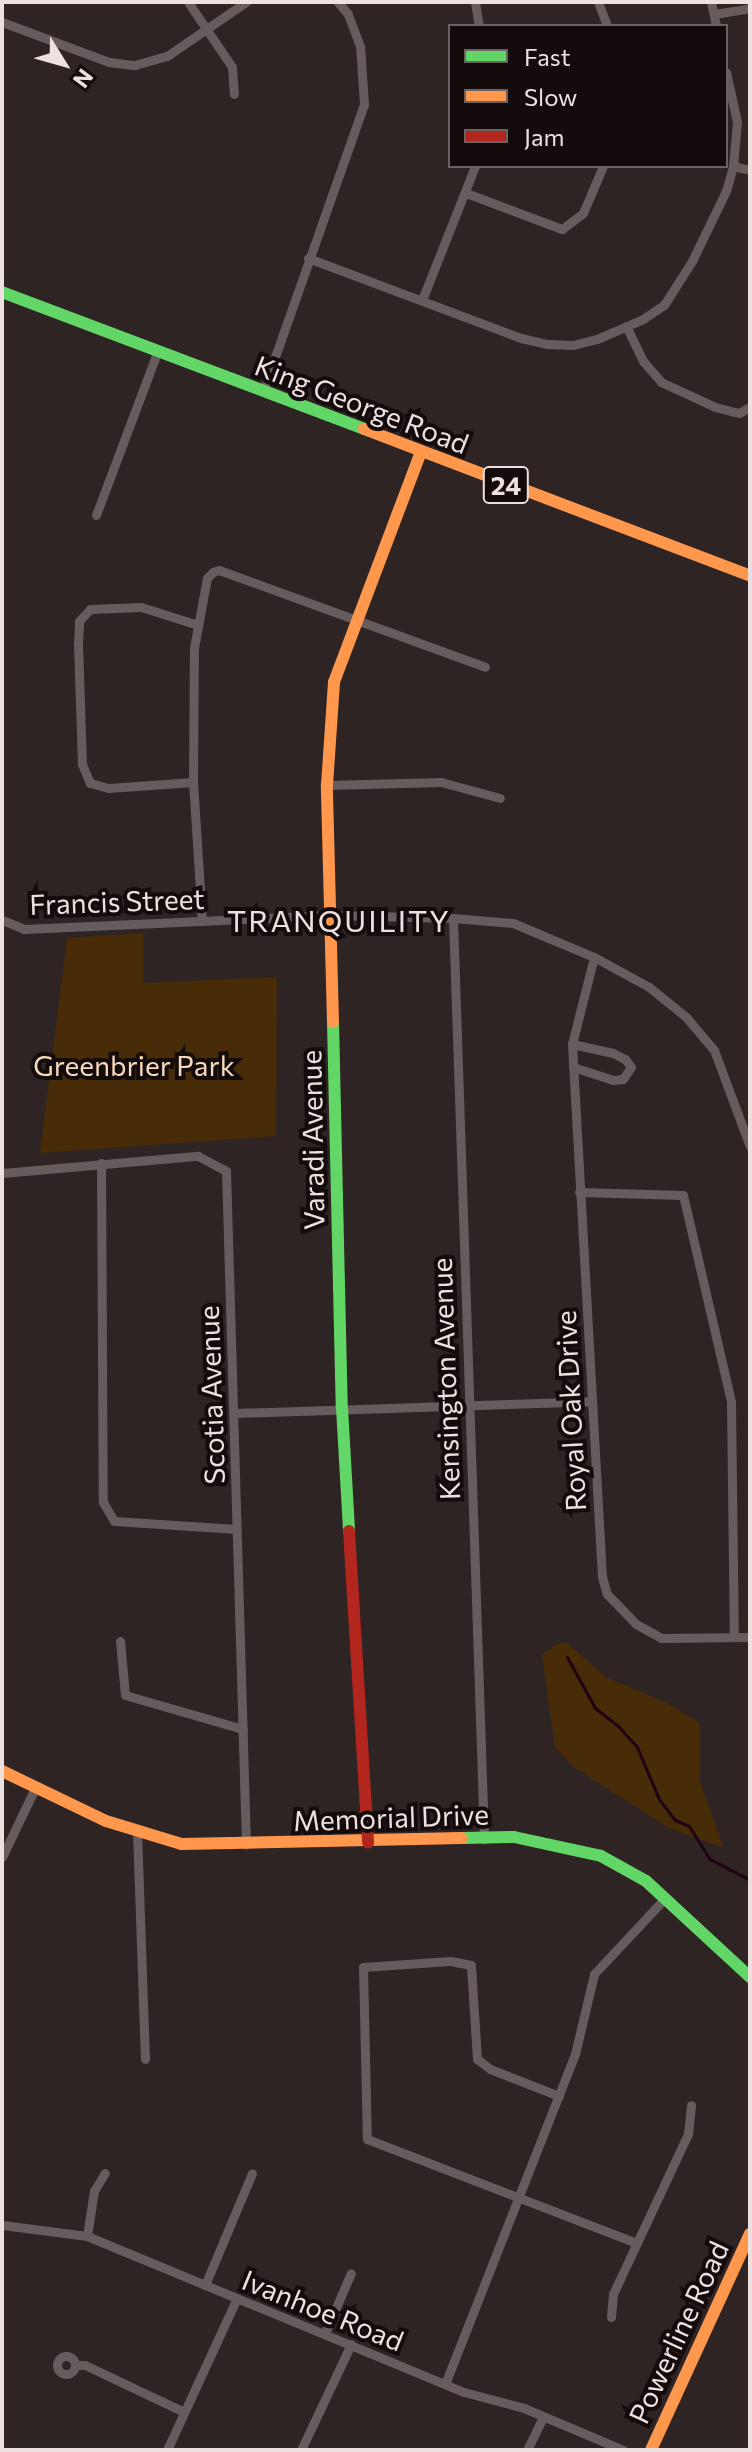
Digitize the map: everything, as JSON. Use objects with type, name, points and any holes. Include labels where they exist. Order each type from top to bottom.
[{"type":"main road","name":"King George Road","points":[[2,292],[750,576]]},
{"type":"main road","name":"Varadi Avenue","points":[[368,1842],[342,1408],[327,785],[334,682],[421,452]]},
{"type":"main road","name":"Memorial Drive","points":[[2,1771],[137,1831],[181,1844],[514,1837],[601,1856],[628,1869],[666,1897],[750,1977]]},
{"type":"main road","name":"Powerline Road","points":[[651,2450],[750,2234]]},
{"type":"street","points":[[188,2],[232,67],[234,94]]},
{"type":"street","points":[[2,22],[109,62],[135,65],[167,56],[207,32],[246,2]]},
{"type":"street","points":[[263,391],[364,104],[360,46],[348,14],[338,2]]},
{"type":"street","points":[[475,2],[479,24]]},
{"type":"street","points":[[598,2],[606,24]]},
{"type":"street","points":[[711,2],[716,24]]},
{"type":"street","points":[[714,14],[750,8]]},
{"type":"street","points":[[308,258],[547,344],[573,345],[597,339],[664,305],[692,261],[726,191],[733,166],[737,122],[728,81]]},
{"type":"street","points":[[733,166],[750,170]]},
{"type":"street","points":[[422,300],[474,168]]},
{"type":"street","points":[[466,193],[562,229],[583,213],[602,168]]},
{"type":"street","points":[[626,326],[643,361],[661,382],[715,407],[739,413],[750,407]]},
{"type":"street","points":[[96,515],[157,353]]},
{"type":"street","points":[[202,921],[193,782],[194,648],[207,578],[213,572],[219,570],[485,667]]},
{"type":"street","points":[[193,782],[108,788],[90,783],[82,764],[78,643],[79,621],[90,609],[141,607],[198,625]]},
{"type":"street","points":[[327,785],[441,782],[500,798]]},
{"type":"street","name":"Francis Street","points":[[2,920],[24,929],[331,915],[513,923],[594,957],[649,987],[686,1017],[714,1050],[750,1147]]},
{"type":"street","name":"Kensington Avenue","points":[[453,918],[484,1839]]},
{"type":"street","name":"Royal Oak Drive","points":[[594,957],[572,1044],[602,1577],[607,1594],[636,1624],[661,1638],[750,1637]]},
{"type":"street","points":[[572,1044],[613,1053],[625,1059],[631,1067],[623,1079],[613,1080],[573,1067]]},
{"type":"street","name":"Scotia Avenue","points":[[2,1173],[198,1156],[226,1171],[246,1845]]},
{"type":"street","points":[[101,1163],[103,1502],[114,1521],[237,1529]]},
{"type":"street","points":[[579,1192],[683,1195],[731,1402],[734,1636]]},
{"type":"street","points":[[235,1413],[592,1401]]},
{"type":"street","points":[[120,1641],[125,1695],[243,1729]]},
{"type":"street","points":[[2,1857],[35,1788]]},
{"type":"street","points":[[137,1831],[145,2059]]},
{"type":"street","points":[[445,2384],[575,2054],[594,1974],[666,1897]]},
{"type":"street","points":[[559,2096],[490,2069],[477,2059],[471,1965],[450,1961],[363,1967],[367,2139],[637,2243]]},
{"type":"street","points":[[611,2317],[613,2294],[688,2134],[691,2105]]},
{"type":"street","points":[[87,2236],[94,2191],[105,2173]]},
{"type":"street","points":[[205,2285],[252,2173]]},
{"type":"street","name":"Ivanhoe Road","points":[[2,2225],[87,2236],[445,2384],[543,2417],[623,2450]]},
{"type":"street","points":[[325,2333],[351,2273]]},
{"type":"street","points":[[167,2450],[237,2298]]},
{"type":"street","points":[[301,2450],[351,2344]]},
{"type":"street","points":[[75,2365],[85,2365],[184,2412]]},
{"type":"street","points":[[527,2450],[543,2417]]},
{"type":"green space","name":"Greenbrier Park","points":[[143,933],[143,983],[277,977],[276,1136],[40,1153],[67,938]]},
{"type":"green space","points":[[559,1643],[567,1643],[606,1677],[669,1704],[700,1723],[700,1782],[724,1848],[669,1828],[572,1766],[555,1747],[542,1655]]},
{"type":"waterway","points":[[567,1657],[595,1708],[619,1727],[637,1747],[659,1799],[675,1820],[689,1826],[710,1859],[750,1880]]},
{"type":"traffic: fast","points":[[2,292],[364,429]]},
{"type":"traffic: fast","points":[[333,1022],[342,1408],[349,1531]]},
{"type":"traffic: fast","points":[[462,1838],[514,1837],[601,1856],[646,1881],[750,1977]]},
{"type":"traffic: slow","points":[[364,429],[750,576]]},
{"type":"traffic: slow","points":[[333,1022],[327,785],[334,682],[421,452]]},
{"type":"traffic: slow","points":[[2,1771],[106,1821],[181,1844],[462,1838]]},
{"type":"traffic: slow","points":[[651,2450],[750,2234]]},
{"type":"traffic: jam","points":[[349,1531],[368,1842]]},
{"type":"district","name":"TRANQUILITY","points":[[339,920]]}]
